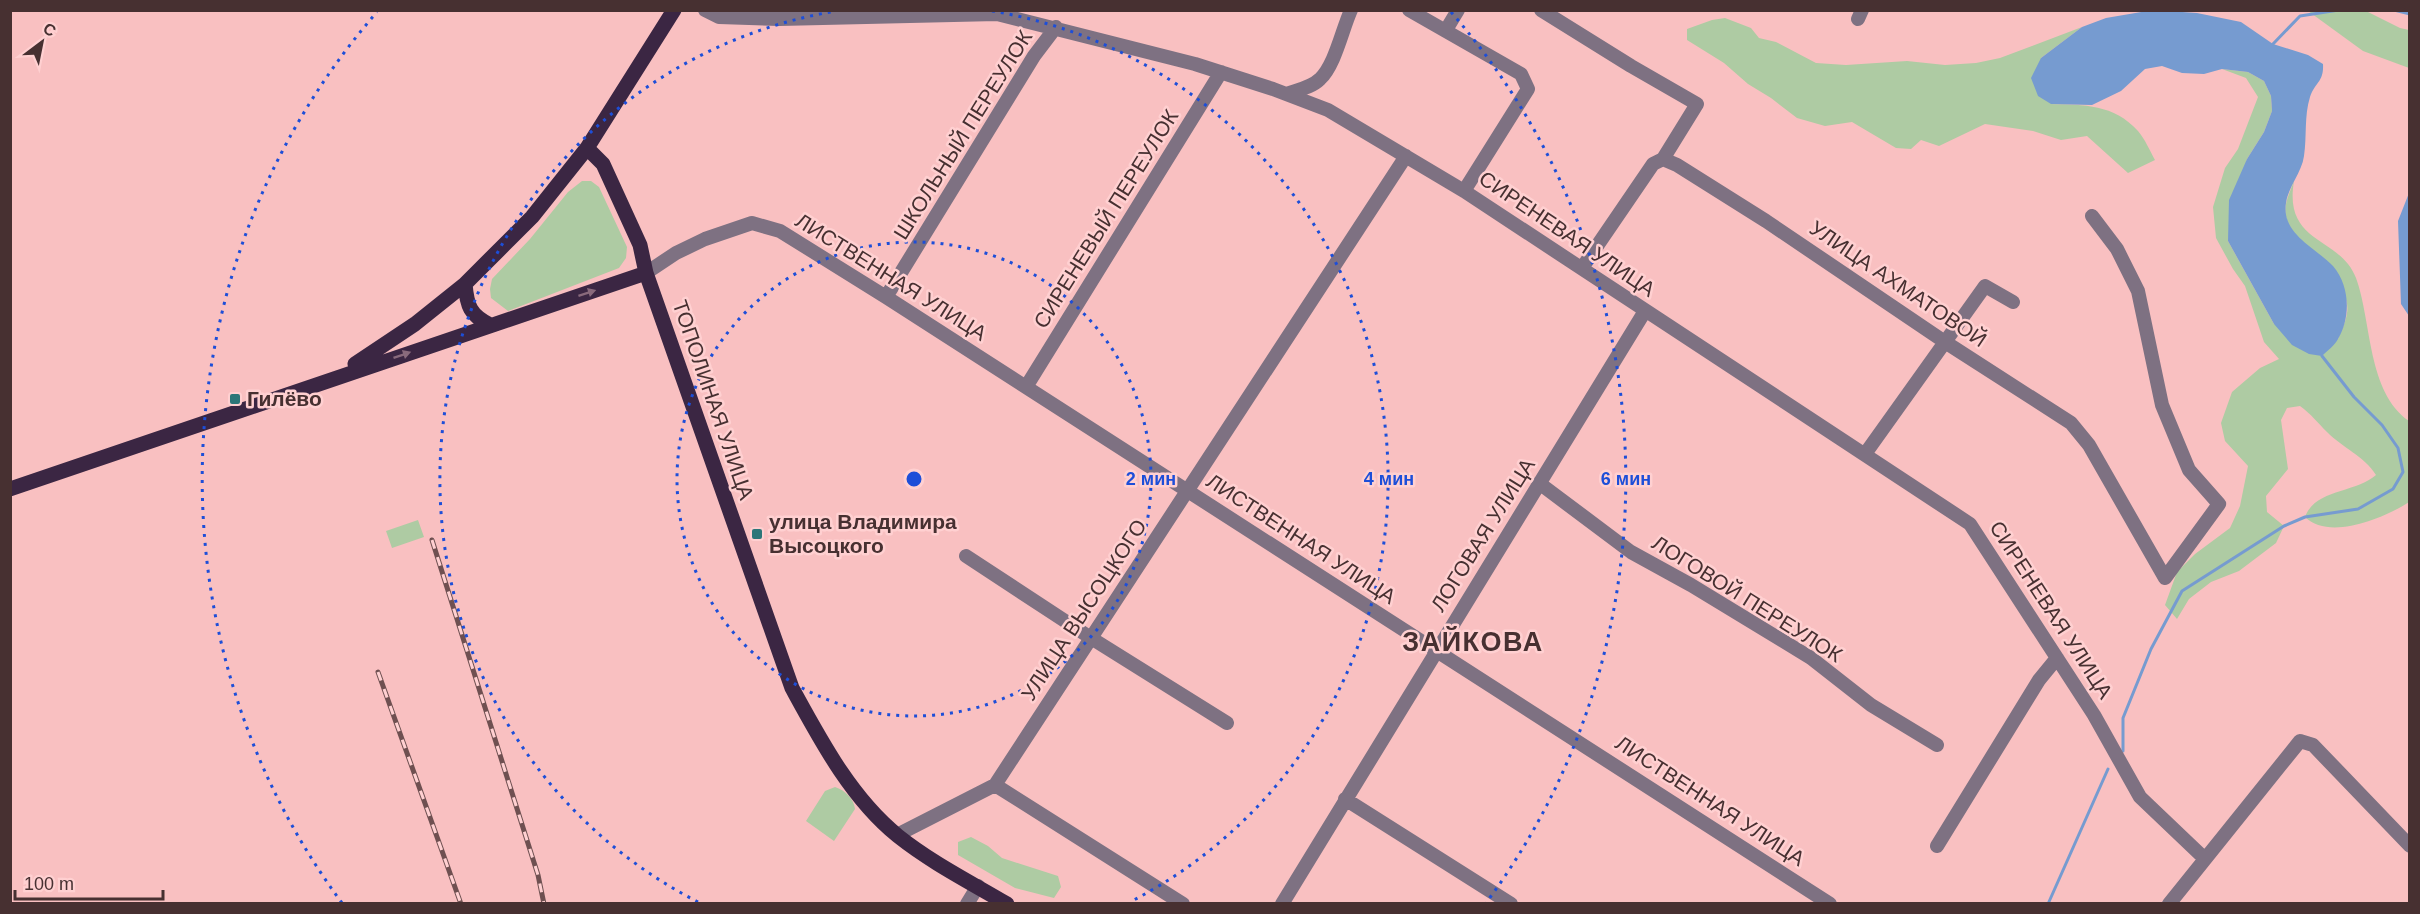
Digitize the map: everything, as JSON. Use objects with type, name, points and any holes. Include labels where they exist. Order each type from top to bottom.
[{"type":"main road","points":[[327,380],[376,352],[465,284],[532,217],[587,148],[674,10]]},
{"type":"main road","name":"ТОПОЛИНАЯ УЛИЦА","points":[[587,148],[603,164],[640,245],[646,273],[792,688],[826,750],[873,812],[897,835],[934,862],[1007,903]]},
{"type":"main road","points":[[10,489],[646,273]]},
{"type":"main road","points":[[465,284],[466,301],[476,318],[490,325]]},
{"type":"street","name":"СИРЕНЕВАЯ УЛИЦА","points":[[705,10],[719,17],[779,19],[997,14],[1056,27],[1221,72],[1328,110],[1464,191],[1970,524],[2094,716],[2140,797],[2204,858]]},
{"type":"street","points":[[1286,94],[1311,86],[1321,78],[1351,10]]},
{"type":"street","points":[[1409,10],[1521,74],[1528,89],[1464,191]]},
{"type":"street","points":[[1446,30],[1458,10]]},
{"type":"street","points":[[1541,10],[1697,104],[1664,159],[1653,164],[1582,268]]},
{"type":"street","name":"ШКОЛЬНЫЙ ПЕРЕУЛОК","points":[[886,297],[1034,56],[1056,27]]},
{"type":"street","name":"СИРЕНЕВЫЙ ПЕРЕУЛОК","points":[[1026,387],[1221,72]]},
{"type":"street","name":"УЛИЦА ВЫСОЦКОГО","points":[[897,835],[995,785],[1406,156]]},
{"type":"street","name":"УЛИЦА АХМАТОВОЙ","points":[[1664,159],[1766,221],[1945,342],[2071,423],[2089,445],[2165,578],[2219,504],[2189,470],[2162,405],[2138,291],[2117,249],[2092,216]]},
{"type":"street","name":"ЛИСТВЕННАЯ УЛИЦА","points":[[646,273],[676,253],[705,239],[752,223],[780,231],[1830,903]]},
{"type":"street","points":[[1865,454],[1985,286],[2013,302]]},
{"type":"street","name":"ЛОГОВАЯ УЛИЦА","points":[[1282,903],[1645,312]]},
{"type":"street","name":"ЛОГОВОЙ ПЕРЕУЛОК","points":[[1539,483],[1631,552],[1692,585],[1811,658],[1871,705],[1937,745]]},
{"type":"street","points":[[966,556],[1227,723]]},
{"type":"street","points":[[1936,846],[2028,698],[2057,658]]},
{"type":"street","points":[[2169,903],[2300,741],[2313,745],[2409,846]]},
{"type":"street","points":[[995,785],[1183,903]]},
{"type":"street","points":[[1345,799],[1511,903]]},
{"type":"street","points":[[967,903],[978,886]]},
{"type":"green space","points":[[2308,11],[2366,11],[2400,28],[2409,30],[2409,68],[2363,51]]},
{"type":"green space","points":[[1725,18],[1751,28],[1759,38],[1776,42],[1816,63],[1846,65],[1907,61],[1945,65],[1976,63],[2000,58],[2082,27],[2041,58],[2051,104],[2087,106],[2119,116],[2138,131],[2155,160],[2128,173],[2087,136],[2061,140],[2033,131],[1985,124],[1939,146],[1921,140],[1911,149],[1896,148],[1852,122],[1825,126],[1797,118],[1748,84],[1724,63],[1687,40],[1687,29]]},
{"type":"green space","points":[[2222,69],[2248,72],[2264,81],[2271,96],[2272,111],[2264,132],[2247,159],[2228,241],[2274,324],[2338,339],[2347,311],[2342,284],[2327,262],[2298,238],[2291,228],[2285,208],[2294,181],[2293,202],[2297,217],[2305,229],[2348,264],[2356,278],[2378,375],[2385,393],[2395,408],[2409,421],[2409,502],[2372,520],[2342,527],[2315,524],[2305,517],[2318,501],[2368,481],[2376,475],[2366,463],[2333,438],[2300,406],[2287,408],[2281,420],[2288,469],[2266,496],[2267,512],[2284,526],[2276,543],[2239,571],[2211,582],[2189,599],[2177,619],[2165,605],[2177,572],[2195,554],[2230,528],[2240,506],[2248,466],[2225,441],[2221,423],[2232,392],[2260,368],[2279,359],[2264,342],[2245,286],[2216,238],[2213,207],[2225,168],[2238,149],[2258,97],[2246,78]]},
{"type":"green space","points":[[582,181],[591,181],[599,187],[627,247],[626,258],[619,268],[508,311],[491,298],[492,279],[530,239],[568,192]]},
{"type":"green space","points":[[418,520],[424,537],[392,548],[386,531]]},
{"type":"green space","points":[[835,787],[848,795],[855,809],[834,841],[806,821],[825,791]]},
{"type":"green space","points":[[971,837],[988,846],[1002,858],[1058,876],[1061,887],[1054,898],[1015,888],[958,855],[958,842]]},
{"type":"water","points":[[2153,10],[2197,13],[2241,22],[2273,44],[2308,55],[2323,64],[2321,78],[2308,104],[2301,168],[2289,191],[2286,203],[2286,214],[2294,232],[2333,266],[2343,283],[2347,302],[2345,321],[2338,339],[2322,356],[2309,354],[2292,345],[2274,324],[2228,241],[2229,200],[2247,159],[2264,132],[2272,111],[2271,96],[2264,81],[2248,72],[2222,69],[2204,74],[2182,73],[2162,66],[2145,69],[2121,91],[2092,105],[2051,104],[2038,96],[2031,78],[2041,58],[2082,27],[2106,18]]},
{"type":"water","points":[[2409,193],[2410,316],[2401,304],[2398,221]]},
{"type":"waterway","points":[[2273,44],[2300,16],[2339,10]]},
{"type":"waterway","points":[[2394,10],[2410,14]]},
{"type":"waterway","points":[[2123,751],[2123,718],[2151,649],[2182,591],[2284,526],[2305,517],[2358,509],[2393,489],[2403,472],[2398,448],[2382,425],[2354,397],[2322,356]]},
{"type":"waterway","points":[[2048,904],[2108,769]]},
{"type":"railway","points":[[432,540],[538,875],[544,904]]},
{"type":"railway","points":[[378,672],[461,904]]},
{"type":"place","name":"Гилёво","points":[[235,399]]},
{"type":"place","name":"улица Владимира Высоцкого","points":[[757,534]]},
{"type":"district","name":"ЗАЙКОВА","points":[[1473,642]]}]
